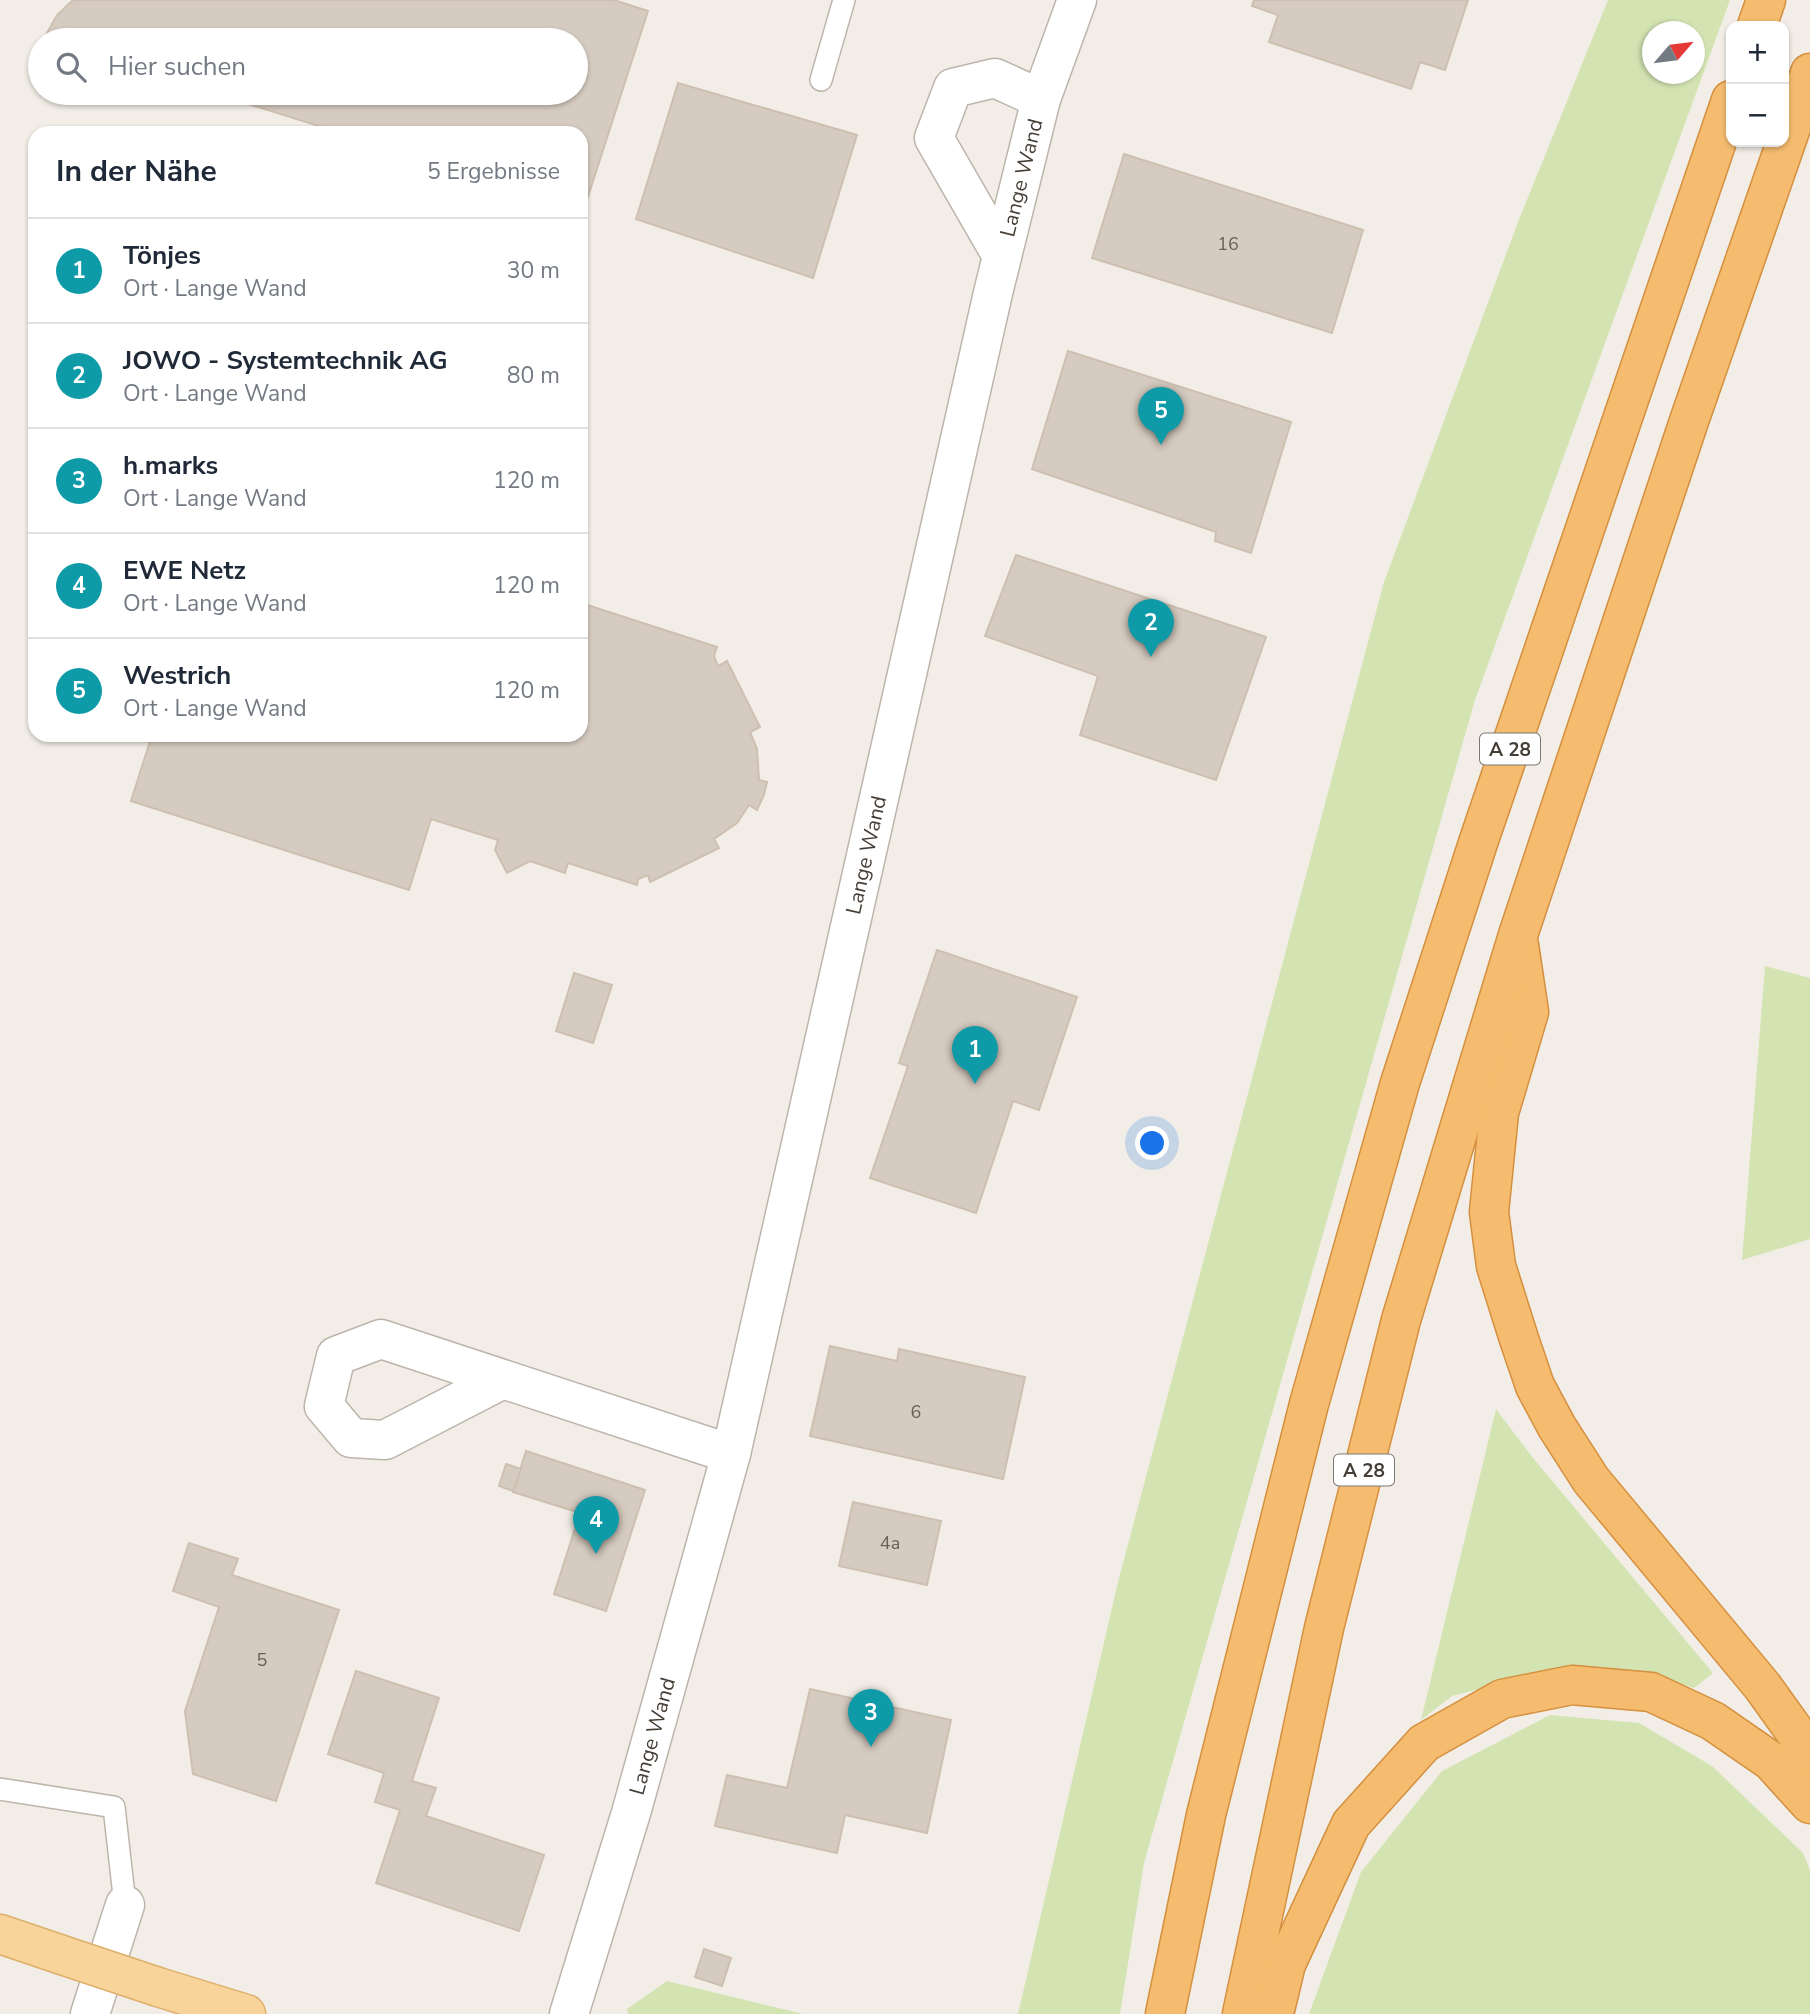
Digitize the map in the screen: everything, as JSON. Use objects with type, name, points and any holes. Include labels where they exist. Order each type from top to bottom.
[{"type":"highway","points":[[1759,21],[1766,0]]},
{"type":"highway","name":"A 28","points":[[1242,2014],[1324,1628],[1401,1320],[1518,935],[1685,434],[1810,74]]},
{"type":"highway","name":"A 28","points":[[1165,2014],[1206,1815],[1309,1404],[1400,1083],[1478,843],[1726,115]]},
{"type":"highway","points":[[1518,935],[1529,1012],[1499,1113],[1489,1212],[1496,1266],[1518,1339],[1535,1386],[1591,1480],[1763,1687],[1803,1743],[1810,1762]]},
{"type":"highway","points":[[1275,2014],[1286,1965],[1352,1824],[1424,1743],[1502,1699],[1573,1685],[1651,1692],[1713,1721],[1771,1761],[1810,1804]]},
{"type":"main road","points":[[0,1934],[246,2014]]},
{"type":"street","name":"Lange Wand","points":[[569,2014],[631,1813],[730,1454],[1002,256],[1041,99],[1077,0]]},
{"type":"street","name":"Lange Wand","points":[[1002,256],[934,138],[953,88],[995,78],[1041,99]]},
{"type":"street","points":[[501,1380],[730,1454]]},
{"type":"street","points":[[90,2014],[124,1905]]},
{"type":"lane","points":[[821,80],[844,0]]},
{"type":"lane","points":[[0,1789],[114,1807],[124,1905]]},
{"type":"green space","points":[[1608,0],[1730,0],[1705,69],[1705,21],[1642,21],[1642,84],[1699,84],[1475,700],[1144,1863],[1120,2014],[1018,2014],[1118,1582],[1384,582],[1518,222]]},
{"type":"green space","points":[[1765,966],[1810,978],[1810,1239],[1742,1260]]},
{"type":"green space","points":[[1496,1409],[1533,1458],[1713,1673],[1694,1688],[1651,1675],[1521,1678],[1452,1696],[1421,1720]]},
{"type":"green space","points":[[1550,1715],[1639,1723],[1712,1766],[1803,1853],[1810,1870],[1810,2014],[1309,2014],[1361,1872],[1442,1771]]},
{"type":"green space","points":[[667,1981],[803,2014],[628,2014],[627,2009]]},
{"type":"building","points":[[73,0],[614,0],[648,11],[588,197],[588,126],[319,126],[251,105],[588,105],[588,28],[50,28],[57,15]]},
{"type":"building","points":[[1254,0],[1468,0],[1445,70],[1420,62],[1411,89],[1269,42],[1278,15],[1252,6]]},
{"type":"building","points":[[678,83],[857,135],[813,278],[636,219]]},
{"type":"building","points":[[1124,154],[1363,230],[1332,333],[1092,258]]},
{"type":"building","points":[[1068,351],[1291,422],[1251,553],[1215,541],[1216,532],[1032,469]]},
{"type":"building","points":[[1016,555],[1266,637],[1216,780],[1080,735],[1098,676],[985,636]]},
{"type":"building","points":[[588,605],[717,647],[714,656],[718,666],[727,661],[760,727],[750,732],[757,749],[759,780],[767,782],[757,810],[749,805],[737,823],[714,839],[719,848],[650,882],[648,875],[638,879],[637,885],[568,863],[565,873],[530,861],[507,873],[495,850],[498,840],[431,819],[409,890],[131,801],[150,742],[588,742]]},
{"type":"building","points":[[937,950],[1077,997],[1039,1110],[1013,1101],[976,1213],[870,1178],[908,1066],[899,1063]]},
{"type":"building","points":[[574,973],[612,985],[593,1043],[556,1031]]},
{"type":"building","points":[[830,1346],[897,1361],[899,1349],[1025,1377],[1003,1479],[810,1436]]},
{"type":"building","points":[[526,1451],[645,1490],[606,1611],[554,1594],[580,1513],[513,1492]]},
{"type":"building","points":[[506,1464],[521,1469],[513,1491],[499,1486]]},
{"type":"building","points":[[853,1502],[941,1521],[927,1585],[839,1566]]},
{"type":"building","points":[[189,1543],[238,1559],[232,1575],[339,1610],[276,1801],[193,1774],[185,1711],[219,1607],[173,1591]]},
{"type":"building","points":[[356,1671],[439,1698],[412,1781],[436,1788],[426,1816],[544,1855],[519,1931],[376,1883],[400,1810],[375,1802],[384,1773],[328,1754]]},
{"type":"building","points":[[810,1689],[951,1720],[927,1833],[845,1815],[837,1853],[715,1826],[727,1775],[787,1788]]},
{"type":"building","points":[[704,1949],[731,1958],[722,1986],[695,1977]]},
{"type":"place","name":"Westrich","points":[[1161,445]]},
{"type":"place","name":"JOWO ‑ Systemtechnik AG","points":[[1151,657]]},
{"type":"place","name":"Tönjes","points":[[975,1084]]},
{"type":"place","name":"EWE Netz","points":[[596,1554]]},
{"type":"place","name":"h.marks","points":[[871,1747]]}]
